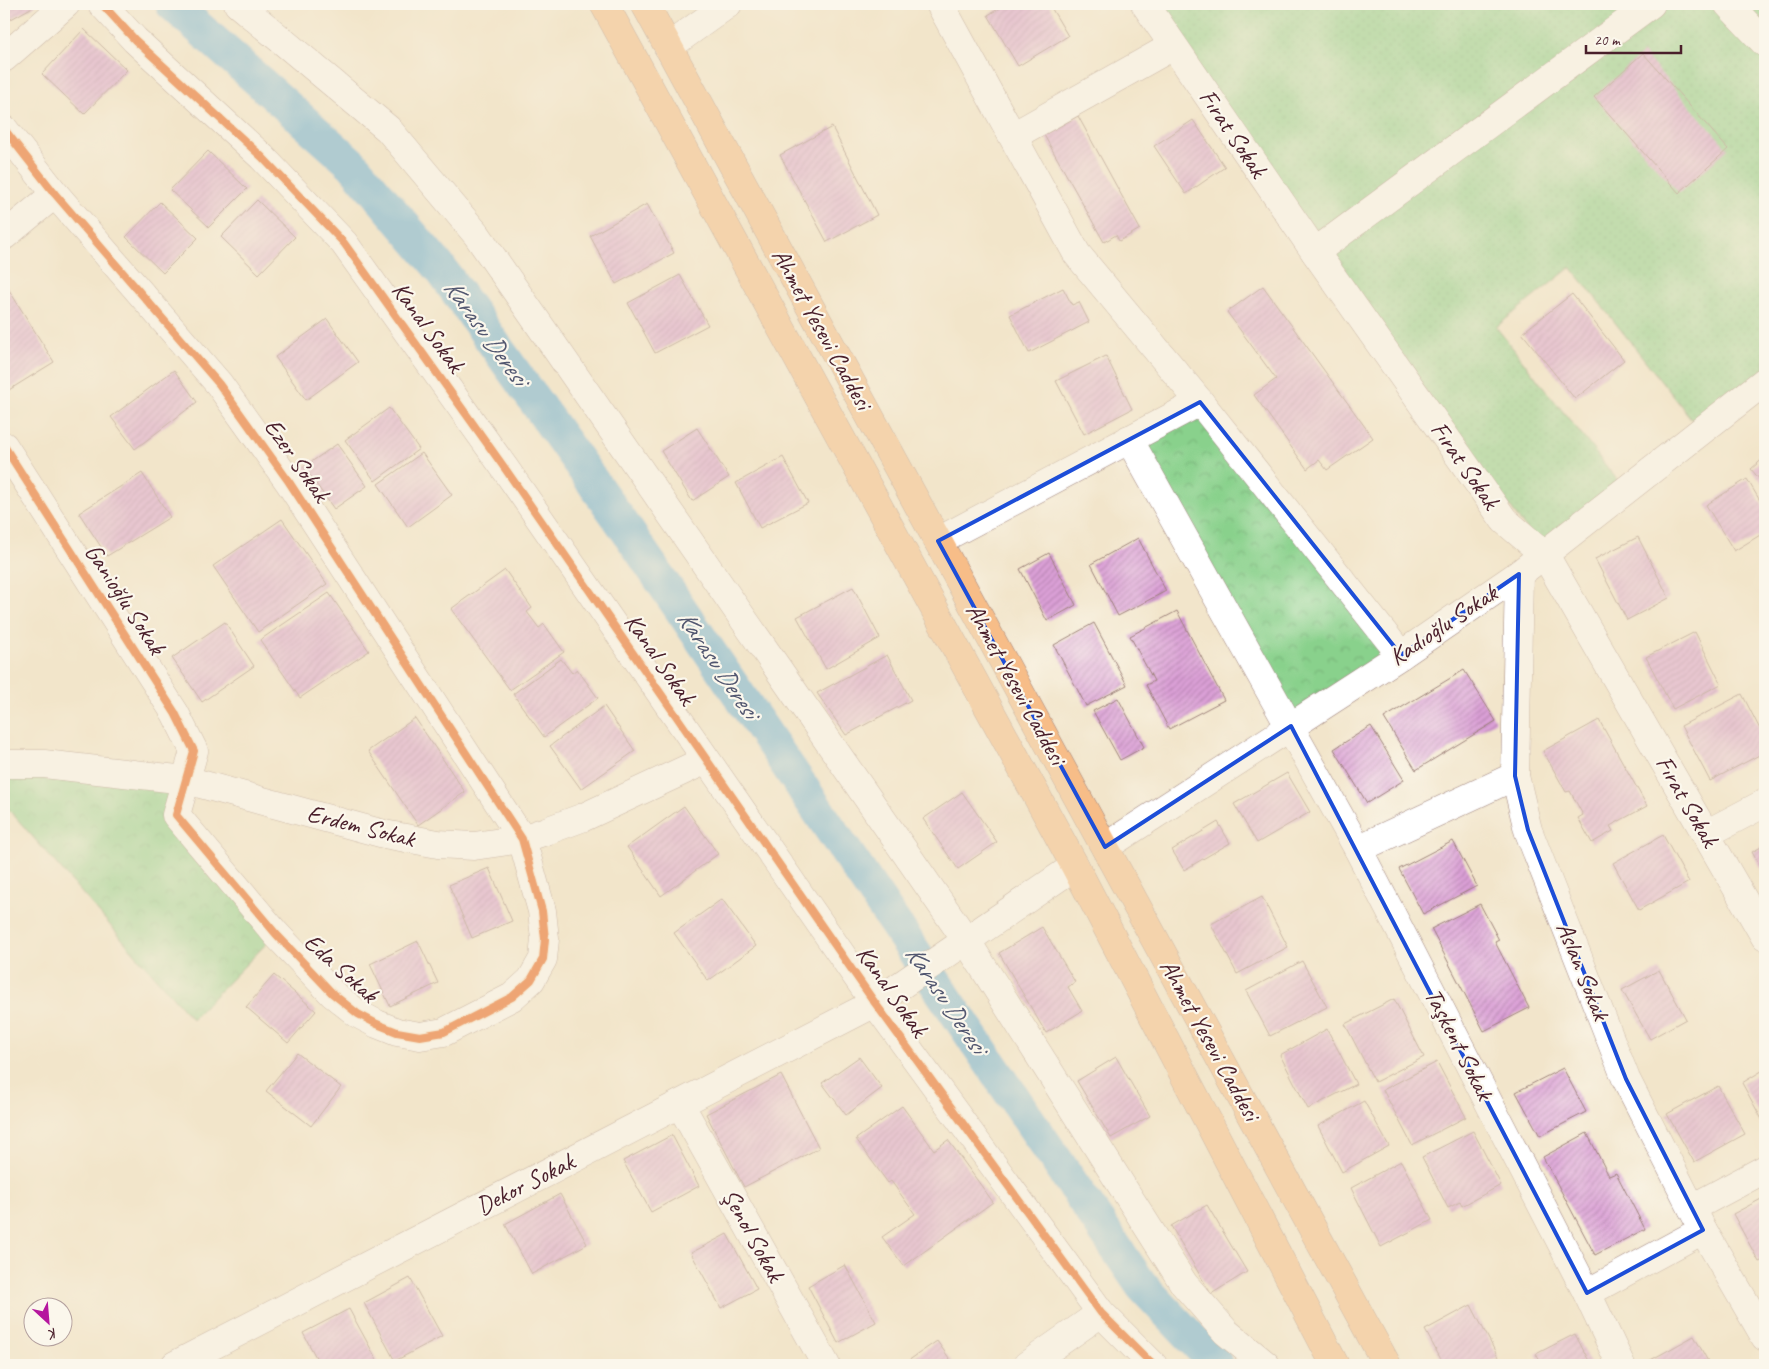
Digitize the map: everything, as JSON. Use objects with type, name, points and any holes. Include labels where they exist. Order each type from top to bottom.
[{"type":"highway","name":"Ahmet Yesevi Caddesi","points":[[604,4],[1075,866],[1335,1365]]},
{"type":"highway","name":"Ahmet Yesevi Caddesi","points":[[645,4],[1387,1365]]},
{"type":"street","points":[[4,58],[66,4]]},
{"type":"street","name":"Kanal Sokak","points":[[102,4],[135,40],[262,157],[344,243],[506,470],[875,1002],[1101,1313],[1153,1365]]},
{"type":"street","points":[[238,4],[264,28],[388,129],[478,235],[966,940],[1184,1284],[1226,1332],[1266,1365]]},
{"type":"street","points":[[668,47],[728,4]]},
{"type":"street","points":[[940,4],[1077,254],[1200,402],[1401,655]]},
{"type":"street","name":"Fırat Sokak","points":[[1145,4],[1315,252],[1504,520],[1545,555],[1765,937]]},
{"type":"street","points":[[1315,252],[1651,4]]},
{"type":"street","points":[[1728,4],[1765,43]]},
{"type":"street","points":[[1012,136],[1173,46]]},
{"type":"street","name":"Ezer Sokak","points":[[4,130],[55,194],[220,384],[295,490],[522,839]]},
{"type":"street","points":[[4,236],[55,194]]},
{"type":"street","name":"Kadıoğlu Sokak","points":[[1105,847],[1401,655],[1519,574],[1765,381]]},
{"type":"street","points":[[938,541],[1200,402]]},
{"type":"street","name":"Taşkent Sokak","points":[[1129,439],[1358,849],[1587,1293],[1620,1365]]},
{"type":"street","name":"Ganioğlu Sokak","points":[[4,446],[175,714],[194,751],[186,780]]},
{"type":"street","name":"Aslan Sokak","points":[[1519,574],[1515,776],[1528,830],[1626,1080],[1698,1219],[1765,1337]]},
{"type":"street","name":"Erdem Sokak","points":[[4,764],[44,764],[186,780],[384,834],[438,844],[474,846],[522,839],[584,817],[706,760]]},
{"type":"street","points":[[1358,849],[1515,776]]},
{"type":"street","name":"Eda Sokak","points":[[186,780],[176,815],[276,934],[333,994],[358,1014],[397,1032],[420,1036],[444,1032],[512,997],[531,980],[543,959],[544,939],[542,911],[522,839]]},
{"type":"street","points":[[1706,834],[1765,803]]},
{"type":"street","name":"Dekor Sokak","points":[[175,1365],[875,1002],[1075,866]]},
{"type":"street","name":"Şenol Sokak","points":[[680,1104],[826,1365]]},
{"type":"street","points":[[1587,1293],[1698,1219],[1765,1169]]},
{"type":"street","points":[[1027,1365],[1101,1313]]},
{"type":"highlighted area","points":[[1200,402],[1401,655],[1519,574],[1515,776],[1528,830],[1626,1079],[1703,1230],[1587,1293],[1291,726],[1105,847],[938,541]]},
{"type":"green space","points":[[1145,4],[1765,4],[1765,381],[1701,431],[1571,267],[1496,327],[1626,491],[1545,555]]},
{"type":"green space","points":[[1200,402],[1401,655],[1291,726],[1129,439]]},
{"type":"green space","points":[[4,764],[186,780],[176,815],[276,934],[192,1019],[4,804]]},
{"type":"building","points":[[4,4],[38,4],[4,23]]},
{"type":"building","points":[[1007,4],[1049,4],[1068,36],[1018,66],[988,15]]},
{"type":"building","points":[[84,29],[127,70],[84,114],[42,74]]},
{"type":"building","points":[[1643,53],[1728,149],[1679,193],[1594,97]]},
{"type":"building","points":[[1078,116],[1140,229],[1119,241],[1116,235],[1104,242],[1044,135]]},
{"type":"building","points":[[1193,120],[1225,167],[1186,194],[1154,146]]},
{"type":"building","points":[[832,127],[877,215],[827,242],[780,155]]},
{"type":"building","points":[[208,151],[247,189],[209,227],[170,190]]},
{"type":"building","points":[[257,200],[295,237],[259,274],[221,237]]},
{"type":"building","points":[[160,202],[198,238],[163,273],[126,237]]},
{"type":"building","points":[[647,204],[674,253],[616,284],[590,236]]},
{"type":"building","points":[[680,275],[708,325],[655,353],[628,303]]},
{"type":"building","points":[[4,282],[54,362],[4,393]]},
{"type":"building","points":[[1263,286],[1373,438],[1327,470],[1319,460],[1307,469],[1254,395],[1276,379],[1227,312]]},
{"type":"building","points":[[1063,288],[1072,305],[1079,302],[1089,322],[1029,353],[1010,315]]},
{"type":"building","points":[[1572,294],[1624,360],[1575,399],[1522,333]]},
{"type":"building","points":[[327,319],[358,362],[306,400],[275,357]]},
{"type":"building","points":[[1106,356],[1132,409],[1084,434],[1056,381]]},
{"type":"building","points":[[174,370],[197,402],[135,449],[111,417]]},
{"type":"building","points":[[389,408],[419,449],[375,481],[345,440]]},
{"type":"building","points":[[697,428],[729,477],[692,501],[661,451]]},
{"type":"building","points":[[337,444],[367,486],[334,509],[304,467]]},
{"type":"building","points":[[422,453],[452,495],[408,527],[378,484]]},
{"type":"building","points":[[783,457],[808,503],[760,528],[736,483]]},
{"type":"building","points":[[1765,457],[1765,486],[1751,469]]},
{"type":"building","points":[[142,473],[170,517],[107,556],[79,513]]},
{"type":"building","points":[[1747,479],[1765,509],[1765,532],[1734,551],[1706,505]]},
{"type":"building","points":[[282,519],[327,584],[258,632],[213,566]]},
{"type":"building","points":[[1638,537],[1669,598],[1627,620],[1595,559]]},
{"type":"building","points":[[1138,538],[1166,591],[1118,616],[1091,564]]},
{"type":"building","points":[[1049,553],[1076,605],[1047,621],[1020,569]]},
{"type":"building","points":[[505,570],[532,608],[527,612],[539,628],[544,624],[564,652],[510,690],[451,609]]},
{"type":"building","points":[[853,587],[880,638],[826,669],[797,617]]},
{"type":"building","points":[[329,593],[369,651],[300,698],[260,640]]},
{"type":"building","points":[[1177,611],[1224,700],[1169,729],[1146,685],[1154,681],[1130,636]]},
{"type":"building","points":[[225,622],[254,666],[202,702],[172,658]]},
{"type":"building","points":[[1094,623],[1127,685],[1086,706],[1054,645]]},
{"type":"building","points":[[1695,632],[1721,684],[1673,709],[1646,657]]},
{"type":"building","points":[[887,655],[911,700],[846,735],[817,693]]},
{"type":"building","points":[[561,659],[572,673],[577,669],[598,698],[544,737],[513,694]]},
{"type":"building","points":[[1464,670],[1496,721],[1416,770],[1384,718]]},
{"type":"building","points":[[1742,694],[1765,739],[1765,752],[1710,781],[1681,726]]},
{"type":"building","points":[[1118,698],[1144,747],[1120,760],[1093,711]]},
{"type":"building","points":[[604,706],[635,751],[581,789],[550,746]]},
{"type":"building","points":[[415,718],[465,792],[418,825],[368,751]]},
{"type":"building","points":[[1599,720],[1647,806],[1610,826],[1613,831],[1592,843],[1578,818],[1583,815],[1570,791],[1566,792],[1543,751]]},
{"type":"building","points":[[1371,726],[1404,780],[1367,803],[1334,749]]},
{"type":"building","points":[[1287,773],[1310,812],[1257,843],[1234,804]]},
{"type":"building","points":[[962,792],[997,842],[958,869],[923,819]]},
{"type":"building","points":[[684,806],[718,854],[661,896],[627,847]]},
{"type":"building","points":[[1218,822],[1230,843],[1184,870],[1172,850]]},
{"type":"building","points":[[1663,835],[1689,882],[1639,910],[1613,863]]},
{"type":"building","points":[[1453,841],[1477,886],[1423,914],[1399,869]]},
{"type":"building","points":[[1765,845],[1765,876],[1752,852]]},
{"type":"building","points":[[489,868],[512,921],[472,938],[449,885]]},
{"type":"building","points":[[1262,897],[1288,947],[1237,974],[1211,924]]},
{"type":"building","points":[[722,899],[756,946],[708,981],[674,933]]},
{"type":"building","points":[[1480,904],[1499,940],[1495,942],[1529,1008],[1484,1031],[1431,929]]},
{"type":"building","points":[[1042,927],[1075,982],[1068,987],[1082,1011],[1046,1033],[999,953]]},
{"type":"building","points":[[418,941],[438,983],[390,1006],[370,964]]},
{"type":"building","points":[[1302,961],[1327,1007],[1270,1036],[1246,991]]},
{"type":"building","points":[[1659,970],[1686,1019],[1650,1039],[1622,990]]},
{"type":"building","points":[[274,975],[316,1011],[288,1043],[246,1007]]},
{"type":"building","points":[[1394,999],[1424,1057],[1375,1082],[1345,1024]]},
{"type":"building","points":[[1327,1029],[1356,1084],[1308,1109],[1280,1055]]},
{"type":"building","points":[[297,1053],[341,1087],[311,1126],[266,1091]]},
{"type":"building","points":[[859,1057],[882,1088],[846,1115],[822,1083]]},
{"type":"building","points":[[1116,1057],[1150,1116],[1111,1138],[1077,1081]]},
{"type":"building","points":[[1437,1062],[1466,1117],[1412,1145],[1383,1090]]},
{"type":"building","points":[[1563,1068],[1586,1112],[1540,1136],[1516,1092]]},
{"type":"building","points":[[1765,1069],[1765,1125],[1742,1083]]},
{"type":"building","points":[[781,1075],[819,1148],[744,1187],[706,1114]]},
{"type":"building","points":[[1718,1086],[1745,1134],[1694,1162],[1667,1114]]},
{"type":"building","points":[[1364,1101],[1389,1146],[1342,1172],[1318,1126]]},
{"type":"building","points":[[902,1106],[934,1150],[948,1140],[993,1202],[904,1266],[882,1237],[915,1214],[891,1181],[888,1183],[856,1139]]},
{"type":"building","points":[[1473,1131],[1501,1185],[1462,1206],[1460,1202],[1448,1208],[1422,1157]]},
{"type":"building","points":[[1587,1133],[1609,1176],[1616,1173],[1645,1229],[1595,1255],[1543,1157]]},
{"type":"building","points":[[672,1135],[699,1186],[651,1212],[623,1161]]},
{"type":"building","points":[[1401,1161],[1432,1220],[1381,1247],[1351,1188]]},
{"type":"building","points":[[560,1194],[587,1244],[532,1274],[505,1224]]},
{"type":"building","points":[[1765,1197],[1765,1259],[1759,1262],[1733,1214]]},
{"type":"building","points":[[1207,1205],[1247,1272],[1211,1294],[1171,1226]]},
{"type":"building","points":[[727,1234],[757,1289],[721,1308],[691,1253]]},
{"type":"building","points":[[845,1265],[876,1322],[838,1343],[808,1286]]},
{"type":"building","points":[[410,1278],[442,1336],[395,1361],[364,1303]]},
{"type":"building","points":[[1471,1305],[1498,1357],[1482,1365],[1444,1365],[1425,1330]]},
{"type":"building","points":[[349,1309],[378,1362],[372,1365],[320,1365],[303,1333]]},
{"type":"building","points":[[1575,1334],[1591,1365],[1542,1365],[1536,1354]]},
{"type":"building","points":[[1694,1336],[1710,1365],[1649,1365],[1647,1362]]},
{"type":"building","points":[[937,1341],[954,1365],[902,1365]]},
{"type":"waterway","name":"Karasu Deresi","points":[[172,4],[352,164],[440,268],[622,523],[1142,1286],[1217,1365]]},
{"type":"cycle path","points":[[102,4],[135,40],[262,157],[344,243],[506,470],[875,1003],[1101,1313],[1153,1365]]},
{"type":"cycle path","points":[[4,129],[55,194],[219,384],[289,482],[522,839],[542,911],[545,939],[543,959],[531,980],[512,997],[444,1032],[420,1036],[397,1032],[377,1024],[358,1014],[333,994],[276,934],[176,815],[194,751],[175,713],[4,446]]}]
